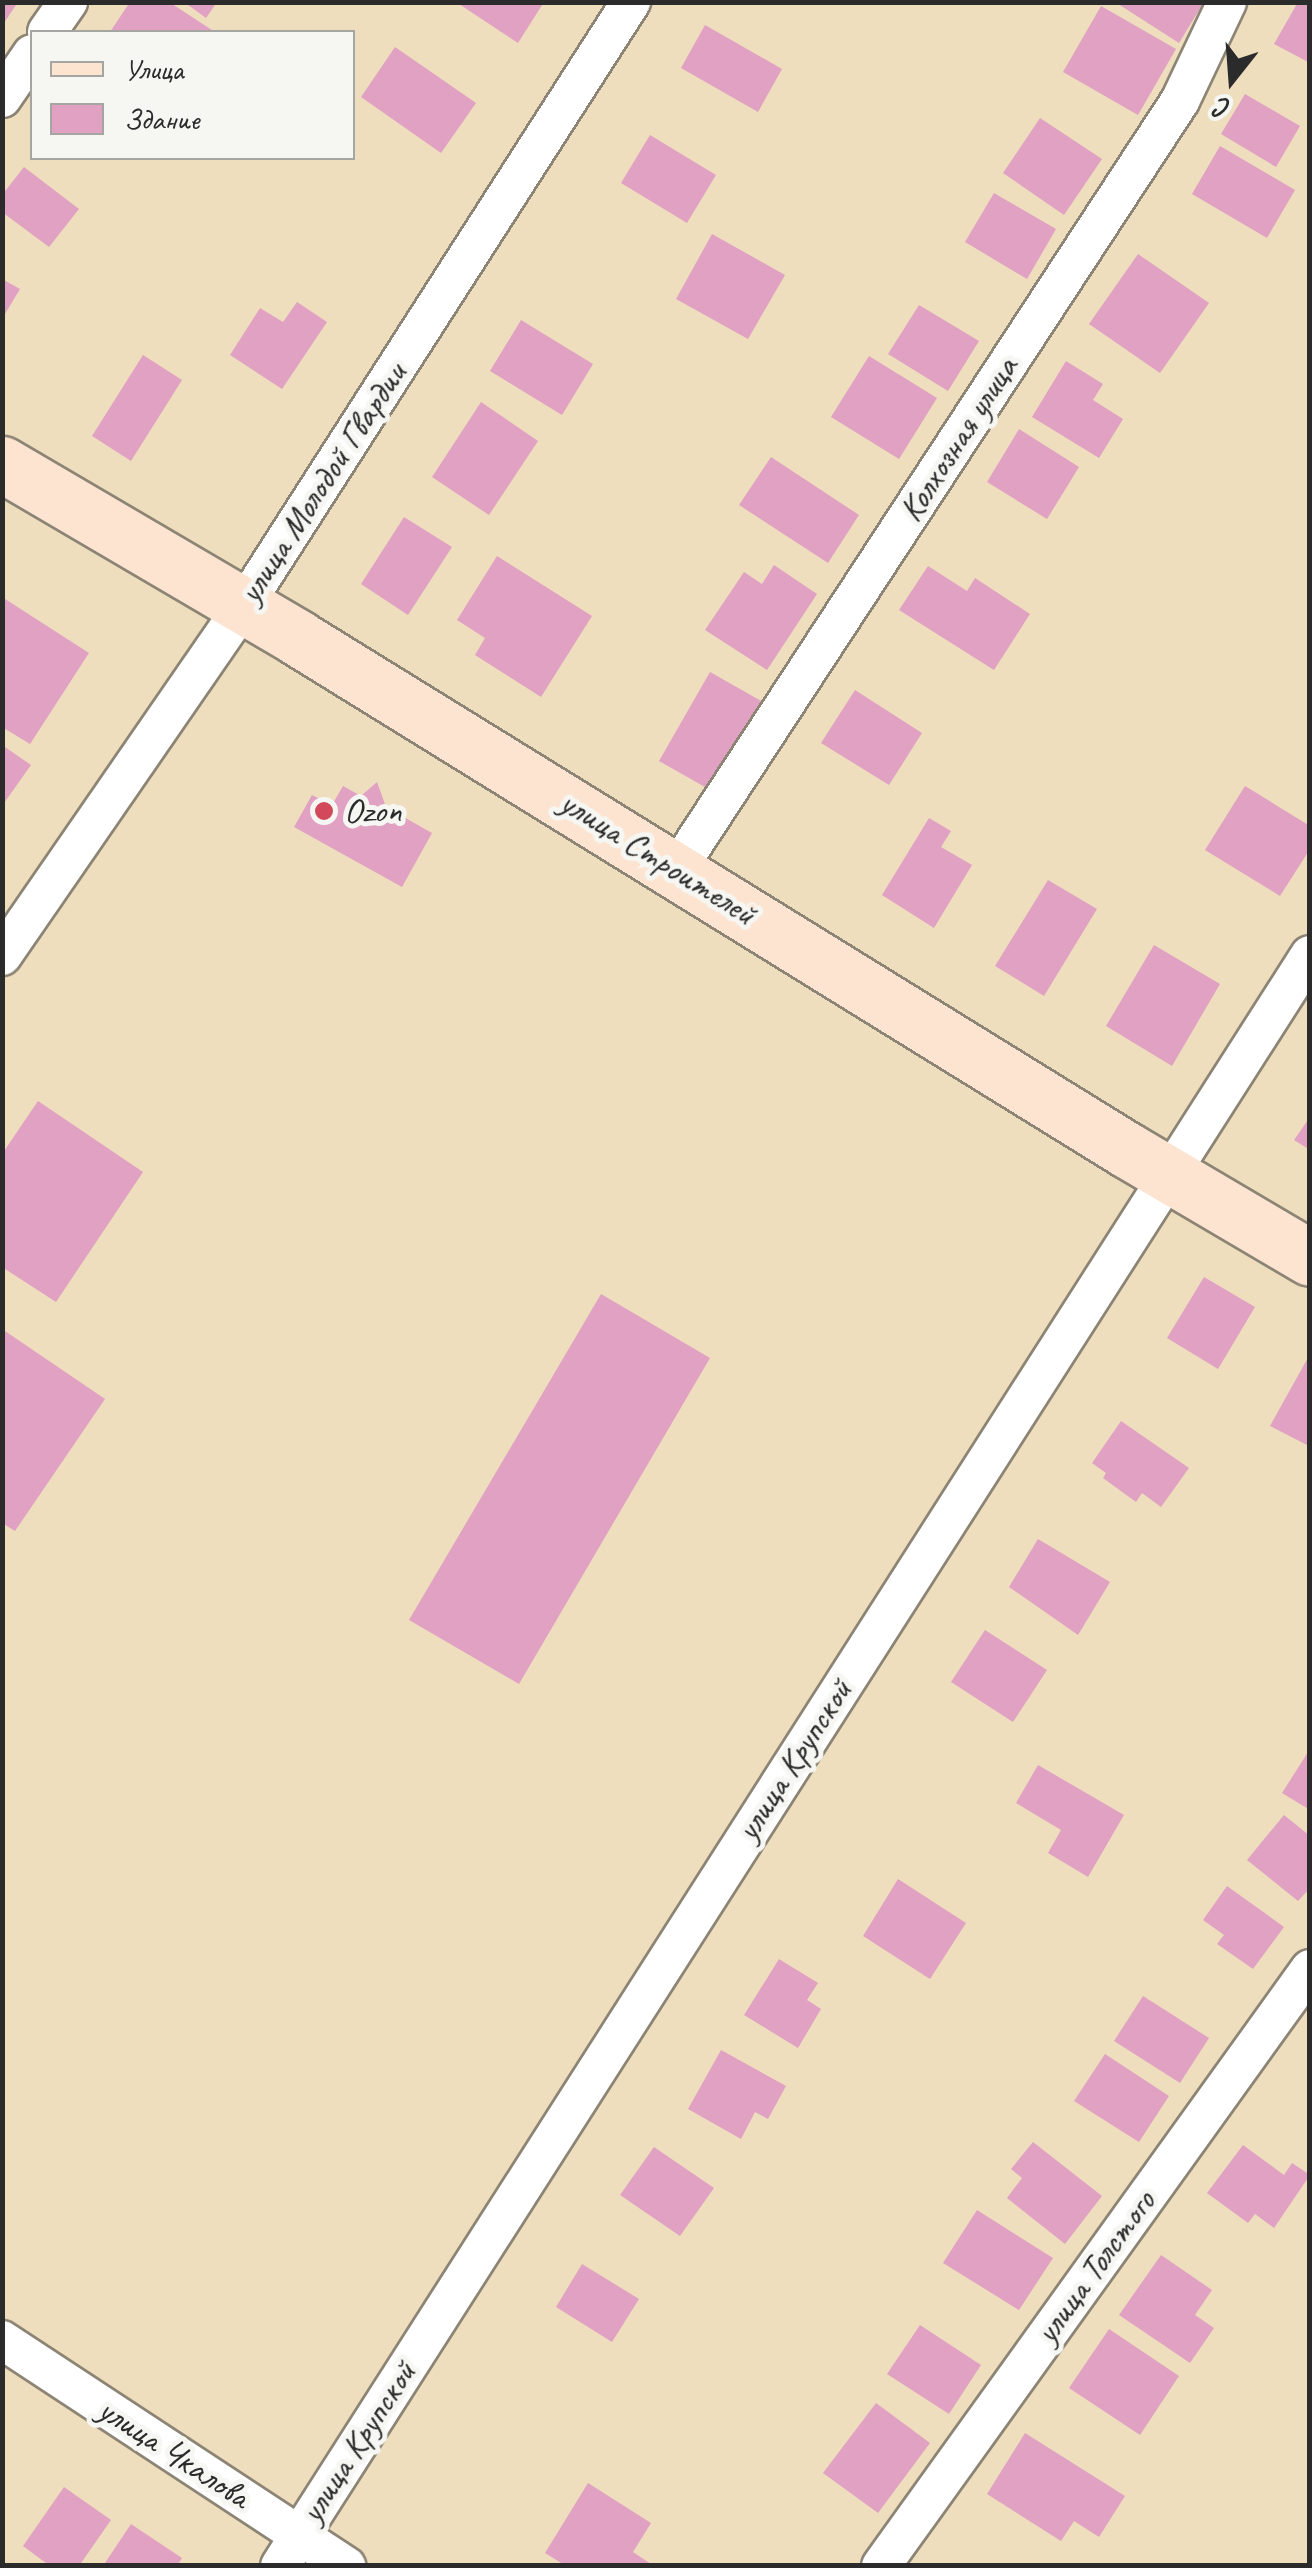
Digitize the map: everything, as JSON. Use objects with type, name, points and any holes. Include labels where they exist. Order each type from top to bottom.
[{"type":"street","points":[[49,30],[68,2]]},
{"type":"street","name":"улица Молодой Гвардии","points":[[2,956],[244,605],[631,2]]},
{"type":"street","name":"Колхозная улица","points":[[677,870],[1180,101],[1227,2]]},
{"type":"street","points":[[2,98],[30,57]]},
{"type":"street","name":"улица Строителей","points":[[2,464],[244,605],[1168,1175],[1310,1258]]},
{"type":"street","name":"улица Крупской","points":[[289,2550],[1310,955]]},
{"type":"street","name":"улица Толстого","points":[[880,2566],[1310,1969]]},
{"type":"street","name":"улица Чкалова","points":[[2,2340],[289,2550],[346,2566]]},
{"type":"building","points":[[2,2],[18,2],[2,26]]},
{"type":"building","points":[[130,2],[169,2],[212,30],[111,30]]},
{"type":"building","points":[[184,2],[217,2],[206,18]]},
{"type":"building","points":[[456,2],[544,2],[518,43]]},
{"type":"building","points":[[1115,2],[1204,2],[1179,43]]},
{"type":"building","points":[[1298,2],[1310,2],[1310,63],[1274,44]]},
{"type":"building","points":[[1101,6],[1176,49],[1138,115],[1063,72]]},
{"type":"building","points":[[705,25],[782,69],[758,112],[681,68]]},
{"type":"building","points":[[395,47],[476,103],[441,153],[361,97]]},
{"type":"building","points":[[1245,94],[1300,126],[1276,167],[1221,134]]},
{"type":"building","points":[[1040,118],[1102,159],[1064,215],[1003,173]]},
{"type":"building","points":[[650,135],[716,175],[687,223],[621,183]]},
{"type":"building","points":[[1220,146],[1295,190],[1267,238],[1192,194]]},
{"type":"building","points":[[24,167],[79,209],[49,247],[2,212],[2,195]]},
{"type":"building","points":[[994,193],[1056,229],[1027,279],[965,242]]},
{"type":"building","points":[[712,234],[785,275],[748,339],[676,299]]},
{"type":"building","points":[[1138,254],[1209,303],[1160,373],[1089,324]]},
{"type":"building","points":[[2,279],[20,289],[2,319]]},
{"type":"building","points":[[297,302],[327,322],[282,389],[230,355],[260,308],[283,322]]},
{"type":"building","points":[[919,305],[979,341],[948,391],[888,354]]},
{"type":"building","points":[[521,320],[593,364],[562,415],[490,371]]},
{"type":"building","points":[[143,355],[182,380],[131,461],[92,436]]},
{"type":"building","points":[[869,356],[937,398],[899,459],[831,417]]},
{"type":"building","points":[[1066,361],[1103,384],[1093,400],[1123,419],[1099,458],[1032,417]]},
{"type":"building","points":[[481,402],[538,441],[489,515],[432,477]]},
{"type":"building","points":[[1019,429],[1079,467],[1047,519],[987,482]]},
{"type":"building","points":[[771,457],[859,515],[828,563],[739,505]]},
{"type":"building","points":[[404,517],[452,547],[408,615],[361,584]]},
{"type":"building","points":[[497,556],[592,616],[541,697],[475,655],[485,638],[457,620]]},
{"type":"building","points":[[774,565],[817,594],[767,670],[705,630],[744,572],[762,584]]},
{"type":"building","points":[[928,566],[967,591],[975,578],[1030,614],[994,670],[899,610]]},
{"type":"building","points":[[2,597],[89,653],[30,744],[2,727]]},
{"type":"building","points":[[710,672],[763,702],[712,791],[659,761]]},
{"type":"building","points":[[855,690],[922,733],[889,785],[821,743]]},
{"type":"building","points":[[2,745],[31,765],[2,806]]},
{"type":"building","points":[[377,782],[386,807],[432,833],[402,887],[294,827],[312,795],[332,805],[343,786],[361,796]]},
{"type":"building","points":[[1245,786],[1310,826],[1310,849],[1280,896],[1205,850]]},
{"type":"building","points":[[929,818],[951,831],[941,847],[972,865],[934,928],[882,895]]},
{"type":"building","points":[[1048,880],[1097,909],[1044,996],[995,966]]},
{"type":"building","points":[[1154,945],[1220,984],[1172,1066],[1106,1026]]},
{"type":"building","points":[[38,1101],[143,1172],[56,1302],[2,1267],[2,1154]]},
{"type":"building","points":[[1310,1117],[1310,1150],[1294,1140]]},
{"type":"building","points":[[1204,1277],[1255,1307],[1218,1369],[1167,1338]]},
{"type":"building","points":[[601,1294],[710,1358],[519,1684],[409,1620]]},
{"type":"building","points":[[2,1329],[105,1399],[15,1531],[2,1523]]},
{"type":"building","points":[[1310,1354],[1310,1441],[1307,1445],[1270,1426]]},
{"type":"building","points":[[1121,1421],[1189,1468],[1161,1507],[1142,1493],[1136,1502],[1103,1478],[1106,1473],[1092,1463]]},
{"type":"building","points":[[1038,1539],[1110,1582],[1078,1635],[1009,1587]]},
{"type":"building","points":[[985,1630],[1047,1670],[1013,1722],[951,1682]]},
{"type":"building","points":[[1310,1749],[1310,1810],[1282,1793]]},
{"type":"building","points":[[1038,1765],[1124,1815],[1088,1877],[1048,1853],[1061,1830],[1016,1803]]},
{"type":"building","points":[[1284,1815],[1310,1836],[1310,1888],[1298,1901],[1247,1860]]},
{"type":"building","points":[[898,1879],[966,1923],[930,1979],[863,1936]]},
{"type":"building","points":[[1227,1886],[1284,1927],[1253,1969],[1217,1944],[1224,1935],[1203,1920]]},
{"type":"building","points":[[779,1959],[818,1983],[807,2000],[821,2009],[798,2048],[744,2015]]},
{"type":"building","points":[[1143,1996],[1209,2038],[1180,2083],[1114,2041]]},
{"type":"building","points":[[721,2050],[786,2086],[768,2119],[755,2112],[741,2139],[688,2109]]},
{"type":"building","points":[[1105,2054],[1169,2096],[1139,2142],[1074,2101]]},
{"type":"building","points":[[1033,2142],[1102,2196],[1065,2244],[1007,2198],[1022,2178],[1011,2169]]},
{"type":"building","points":[[1243,2145],[1284,2175],[1292,2163],[1310,2175],[1274,2228],[1255,2214],[1248,2223],[1207,2193]]},
{"type":"building","points":[[654,2147],[714,2188],[680,2236],[620,2195]]},
{"type":"building","points":[[977,2210],[1053,2258],[1019,2310],[943,2263]]},
{"type":"building","points":[[1161,2255],[1212,2290],[1195,2315],[1214,2328],[1190,2363],[1119,2315]]},
{"type":"building","points":[[582,2264],[639,2299],[612,2342],[556,2307]]},
{"type":"building","points":[[920,2325],[981,2365],[949,2414],[887,2374]]},
{"type":"building","points":[[1109,2329],[1179,2376],[1140,2435],[1069,2388]]},
{"type":"building","points":[[876,2403],[930,2443],[878,2513],[823,2473]]},
{"type":"building","points":[[1025,2433],[1125,2496],[1099,2537],[1074,2521],[1061,2541],[987,2494]]},
{"type":"building","points":[[588,2483],[651,2523],[633,2552],[654,2566],[566,2566],[545,2553]]},
{"type":"building","points":[[64,2487],[111,2520],[79,2566],[50,2566],[23,2546]]},
{"type":"building","points":[[131,2524],[182,2558],[177,2566],[103,2566]]},
{"type":"place","name":"Ozon","points":[[324,811]]}]
